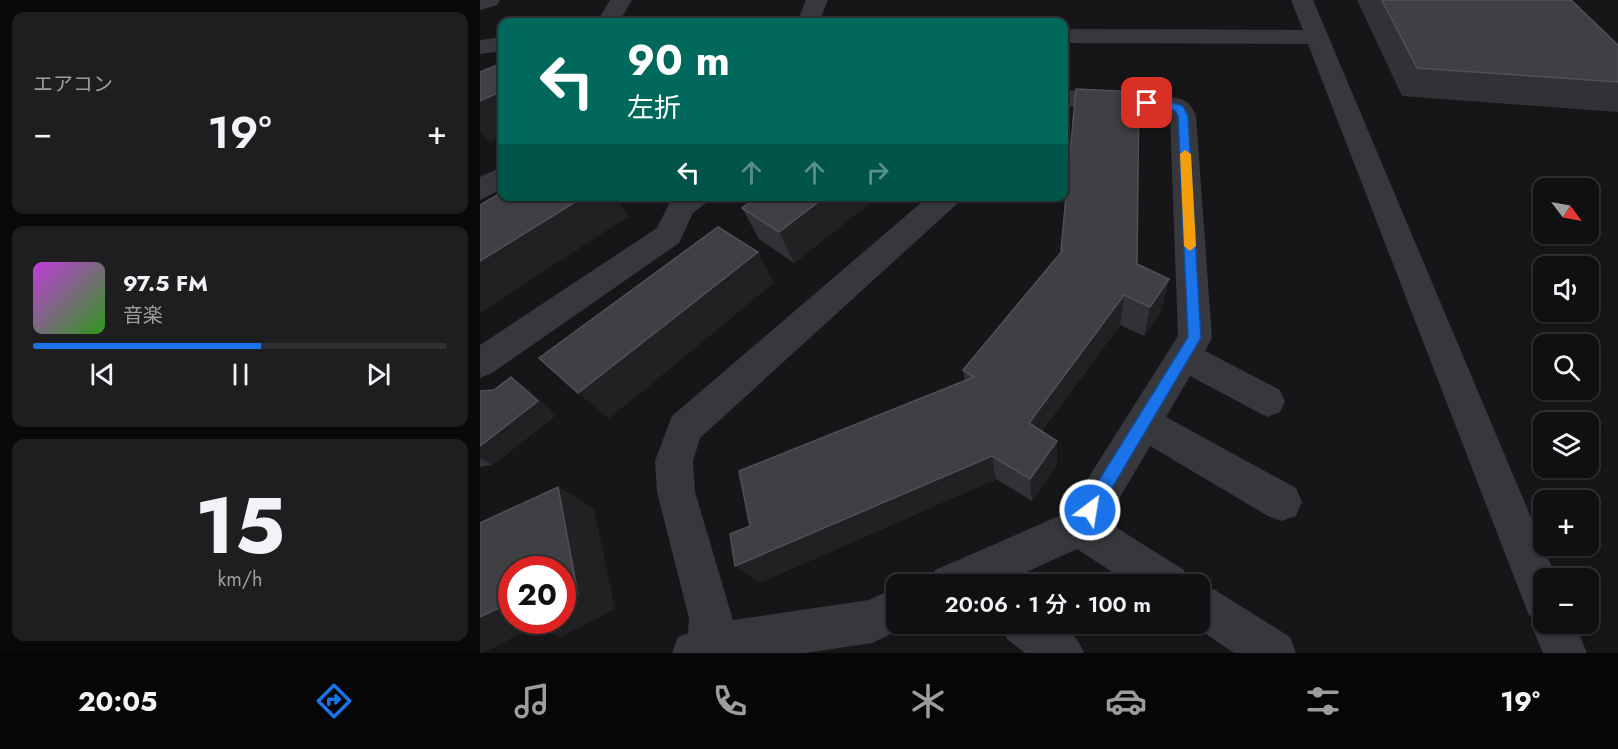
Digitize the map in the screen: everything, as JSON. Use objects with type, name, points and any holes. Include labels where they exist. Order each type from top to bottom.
[{"type":"street","points":[[480,4],[489,0]]},
{"type":"street","points":[[611,18],[621,0]]},
{"type":"street","points":[[810,18],[817,0]]},
{"type":"street","points":[[1302,0],[1533,573]]},
{"type":"street","points":[[1068,36],[1317,37]]},
{"type":"street","points":[[480,47],[498,45]]},
{"type":"street","points":[[979,574],[1080,527],[1194,338],[1183,116],[1179,108],[1168,104],[1068,98]]},
{"type":"street","points":[[480,190],[498,179]]},
{"type":"street","points":[[480,363],[668,235],[681,207],[689,201]]},
{"type":"street","points":[[886,614],[872,621],[702,650],[711,618],[676,492],[675,461],[685,428],[942,201]]},
{"type":"street","points":[[1184,356],[1267,401]]},
{"type":"street","points":[[1143,423],[1282,502]]},
{"type":"street","points":[[1080,527],[1152,574]]},
{"type":"street","points":[[1210,611],[1274,653]]},
{"type":"street","points":[[1036,634],[1062,653]]},
{"type":"street","points":[[1557,634],[1565,653]]},
{"type":"building","points":[[1382,0],[1571,0],[1618,45],[1618,82],[1417,68]]},
{"type":"building","points":[[498,65],[498,93],[480,101],[480,72]]},
{"type":"building","points":[[1076,89],[1139,92],[1137,264],[1169,279],[1150,307],[1124,295],[1029,423],[1057,441],[1030,479],[992,456],[735,566],[730,534],[750,526],[739,471],[974,377],[963,370],[1063,250],[1061,250],[1066,201],[1068,201],[1068,175]]},
{"type":"building","points":[[498,194],[498,201],[577,201],[480,261],[480,205]]},
{"type":"building","points":[[751,201],[819,201],[779,232],[742,208]]},
{"type":"building","points":[[718,227],[758,252],[578,393],[539,358]]},
{"type":"building","points":[[511,377],[538,401],[480,446],[480,391],[494,390]]},
{"type":"building","points":[[558,487],[571,556],[498,556],[498,609],[480,617],[480,523]]},
{"type":"slow traffic","points":[[1185,154],[1190,246]]},
{"type":"route","points":[[1090,510],[1194,338],[1183,116],[1179,108],[1168,104],[1147,103]]}]
